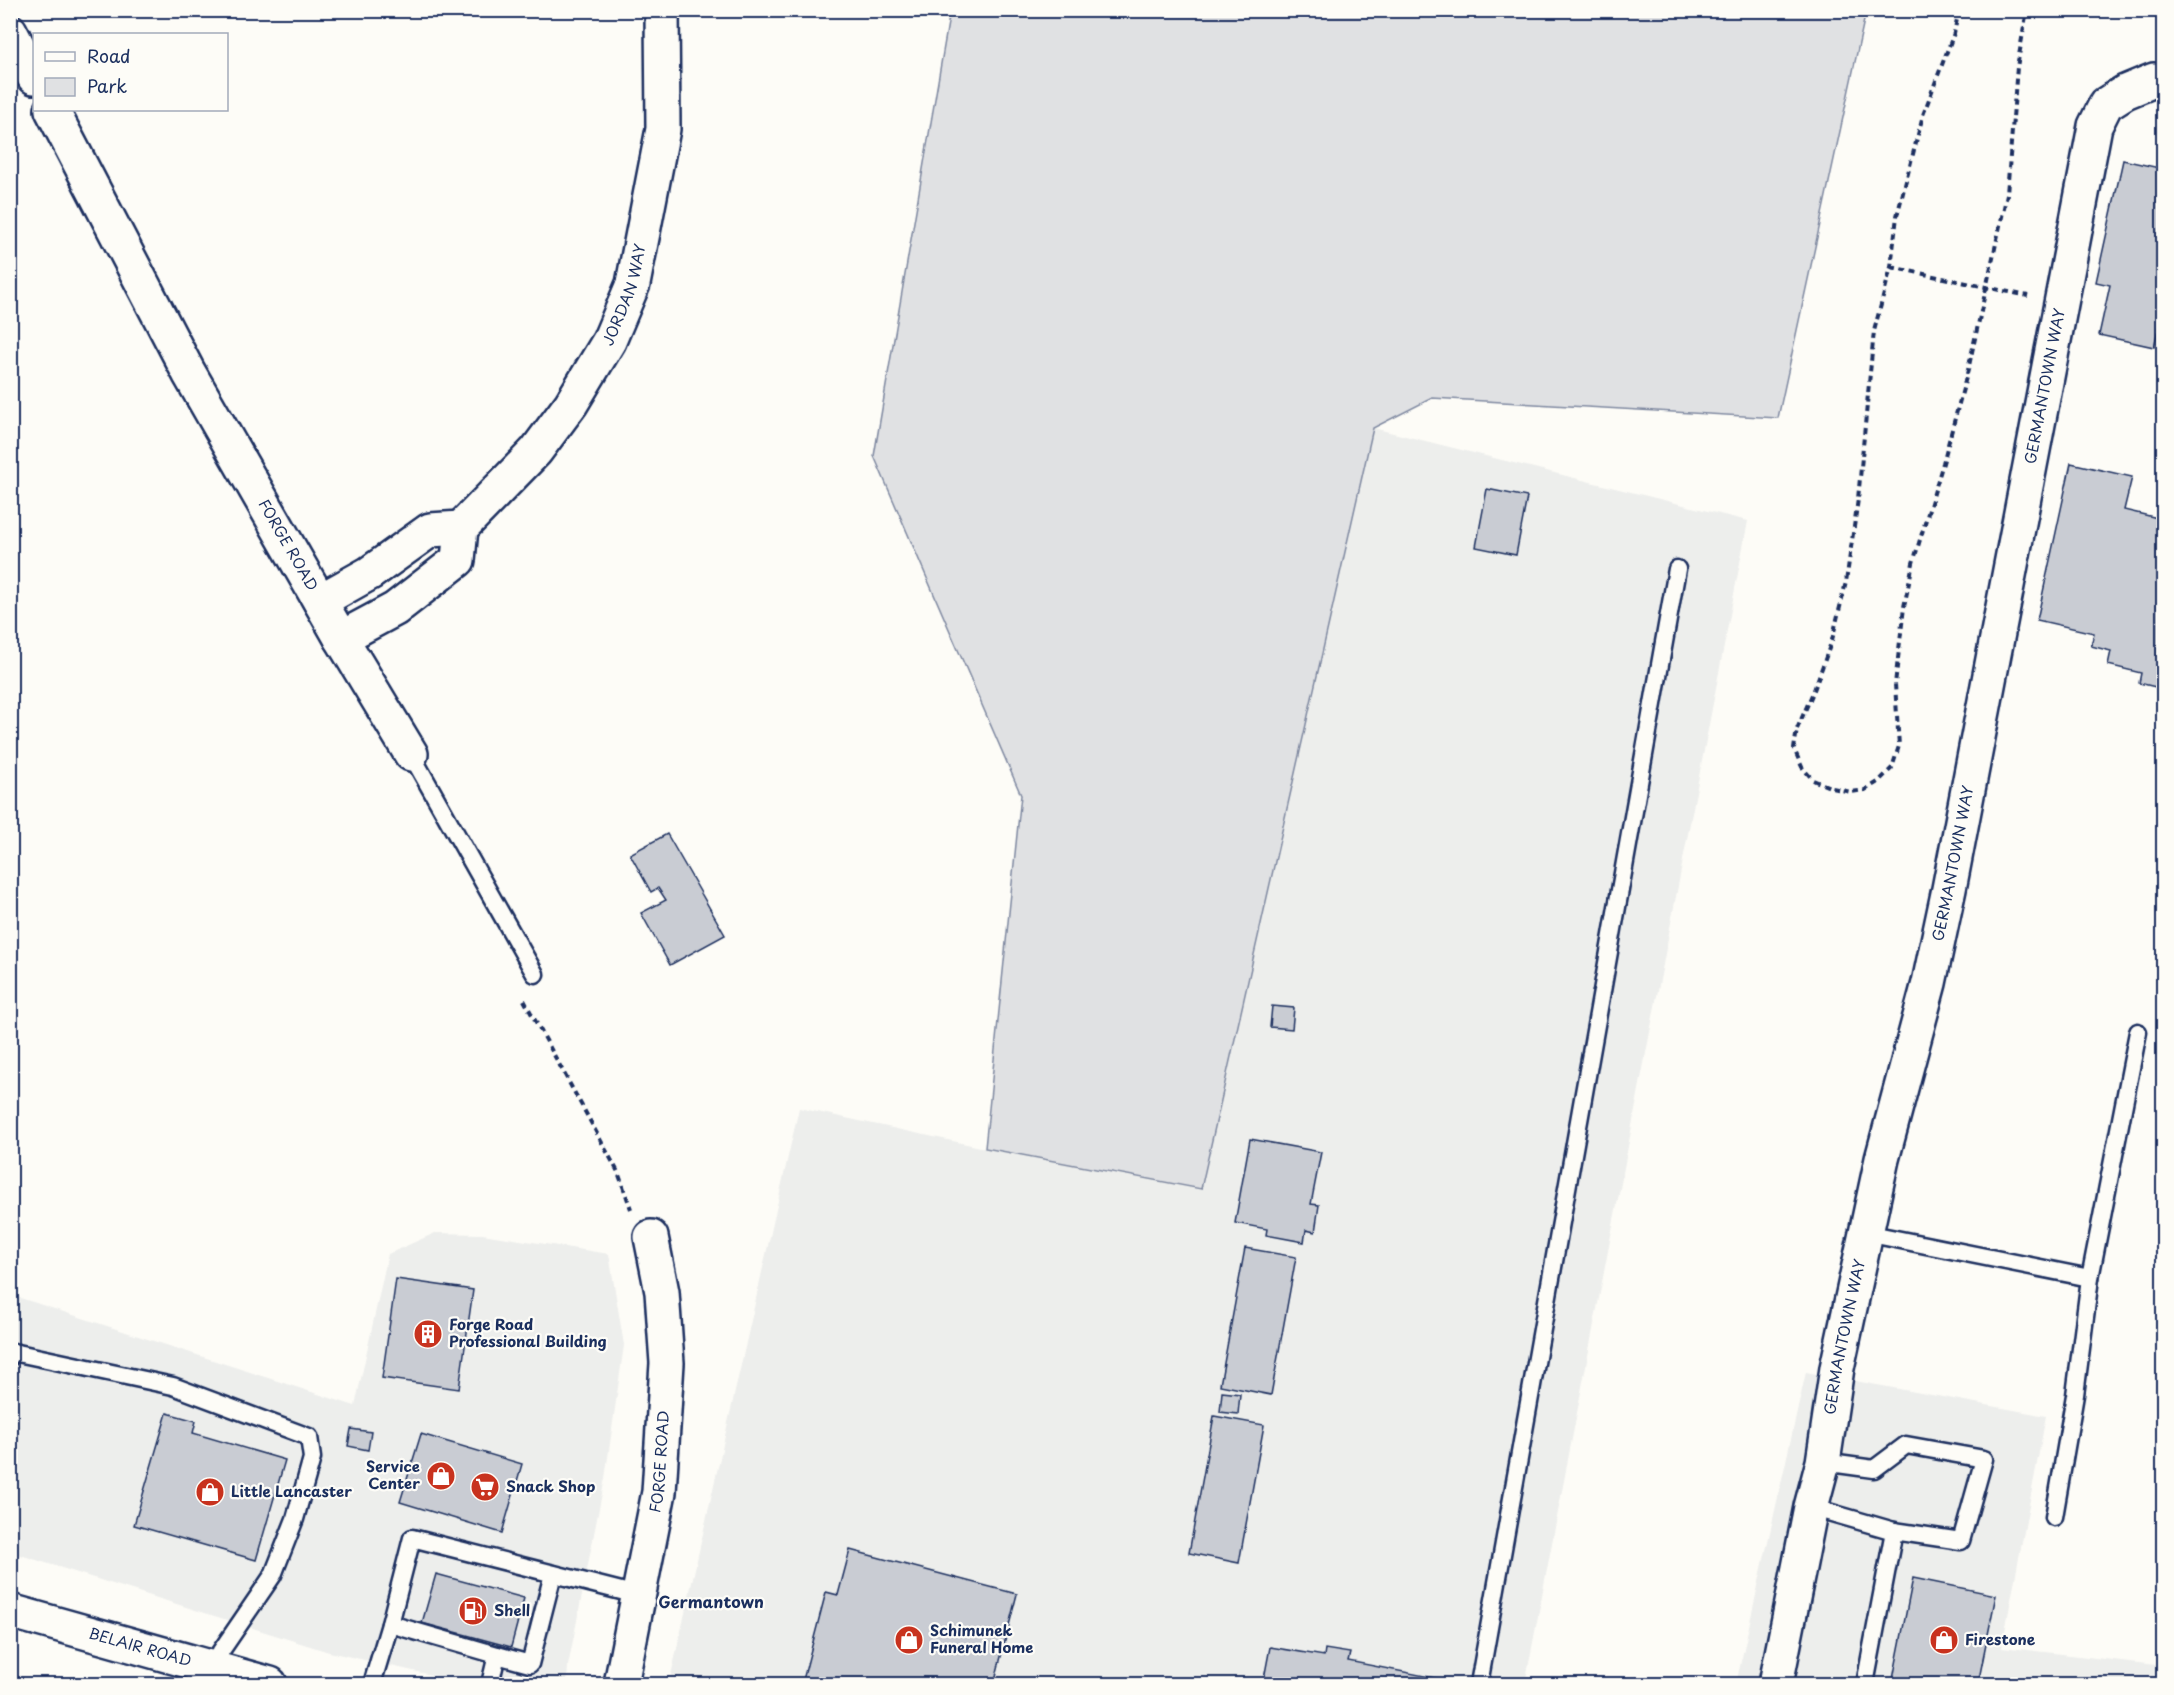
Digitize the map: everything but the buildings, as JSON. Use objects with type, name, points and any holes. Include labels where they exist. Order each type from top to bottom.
[{"type":"main road","name":"JORDAN WAY","points":[[461,528],[536,451],[572,404],[609,341],[633,284],[663,129],[662,10]]},
{"type":"main road","points":[[10,31],[33,75]]},
{"type":"main road","name":"GERMANTOWN WAY","points":[[1776,1684],[1822,1462],[1837,1368],[1882,1159],[1929,983],[1949,889],[2095,126],[2106,104],[2125,92],[2154,80],[2163,82]]},
{"type":"main road","name":"FORGE ROAD","points":[[52,111],[189,373],[341,638],[411,754]]},
{"type":"main road","points":[[320,601],[370,573],[430,530],[461,528],[458,560],[395,609],[341,638]]},
{"type":"main road","name":"FORGE ROAD","points":[[621,1684],[659,1492],[667,1363],[662,1292],[651,1237]]},
{"type":"main road","name":"BELAIR ROAD","points":[[10,1611],[270,1684]]},
{"type":"lane","points":[[1479,1684],[1677,569]]},
{"type":"lane","name":"FORGE ROAD","points":[[411,754],[535,974]]},
{"type":"lane","points":[[2054,1517],[2075,1395],[2090,1278],[2138,1032]]},
{"type":"lane","points":[[1866,1233],[2090,1278]]},
{"type":"lane","points":[[10,1357],[13,1352],[174,1386],[309,1437],[312,1458],[295,1519],[273,1575],[210,1667]]},
{"type":"lane","points":[[1811,1507],[1894,1531],[1961,1541],[1984,1459],[1906,1445],[1874,1469],[1822,1462]]},
{"type":"lane","points":[[1865,1684],[1894,1531]]},
{"type":"lane","points":[[372,1684],[412,1539],[637,1595]]},
{"type":"lane","points":[[390,1624],[530,1664],[554,1574]]},
{"type":"lane","points":[[490,1684],[498,1654]]},
{"type":"path","points":[[1959,10],[1954,33],[1920,127],[1897,216],[1891,267],[1874,331],[1858,499],[1846,582],[1832,640],[1797,729],[1794,749],[1802,767],[1813,780],[1832,788],[1851,792],[1866,790],[1878,782],[1892,768],[1899,746],[1895,684],[1898,644],[1913,563],[1960,401],[2007,194],[2017,67],[2027,10]]},
{"type":"path","points":[[1891,267],[2061,303]]},
{"type":"path","points":[[535,974],[516,986],[618,1172],[640,1239],[651,1237]]},
{"type":"shaded area","points":[[1373,428],[1748,521],[1525,1684],[669,1684],[799,1108],[985,1148],[1201,1189]]},
{"type":"shaded area","points":[[435,1233],[482,1234],[609,1254],[624,1345],[605,1478],[568,1666],[567,1684],[471,1684],[329,1652],[11,1552],[11,1295],[355,1406],[388,1254]]},
{"type":"shaded area","points":[[1806,1372],[2046,1416],[2002,1647],[2164,1666],[2163,1684],[1736,1684]]},
{"type":"green space","points":[[950,11],[1866,11],[1778,418],[1432,398],[1373,428],[1201,1189],[985,1148],[1021,795],[874,456]]},
{"type":"place","name":"Forge Road Professional Building","points":[[428,1334]]},
{"type":"place","name":"Service Center","points":[[441,1476]]},
{"type":"place","name":"Snack Shop","points":[[485,1487]]},
{"type":"place","name":"Little Lancaster","points":[[210,1492]]},
{"type":"place","name":"Shell","points":[[473,1611]]},
{"type":"place","name":"Schimunek Funeral Home","points":[[909,1640]]},
{"type":"place","name":"Firestone","points":[[1944,1640]]},
{"type":"district","name":"Germantown","points":[[711,1602]]}]
